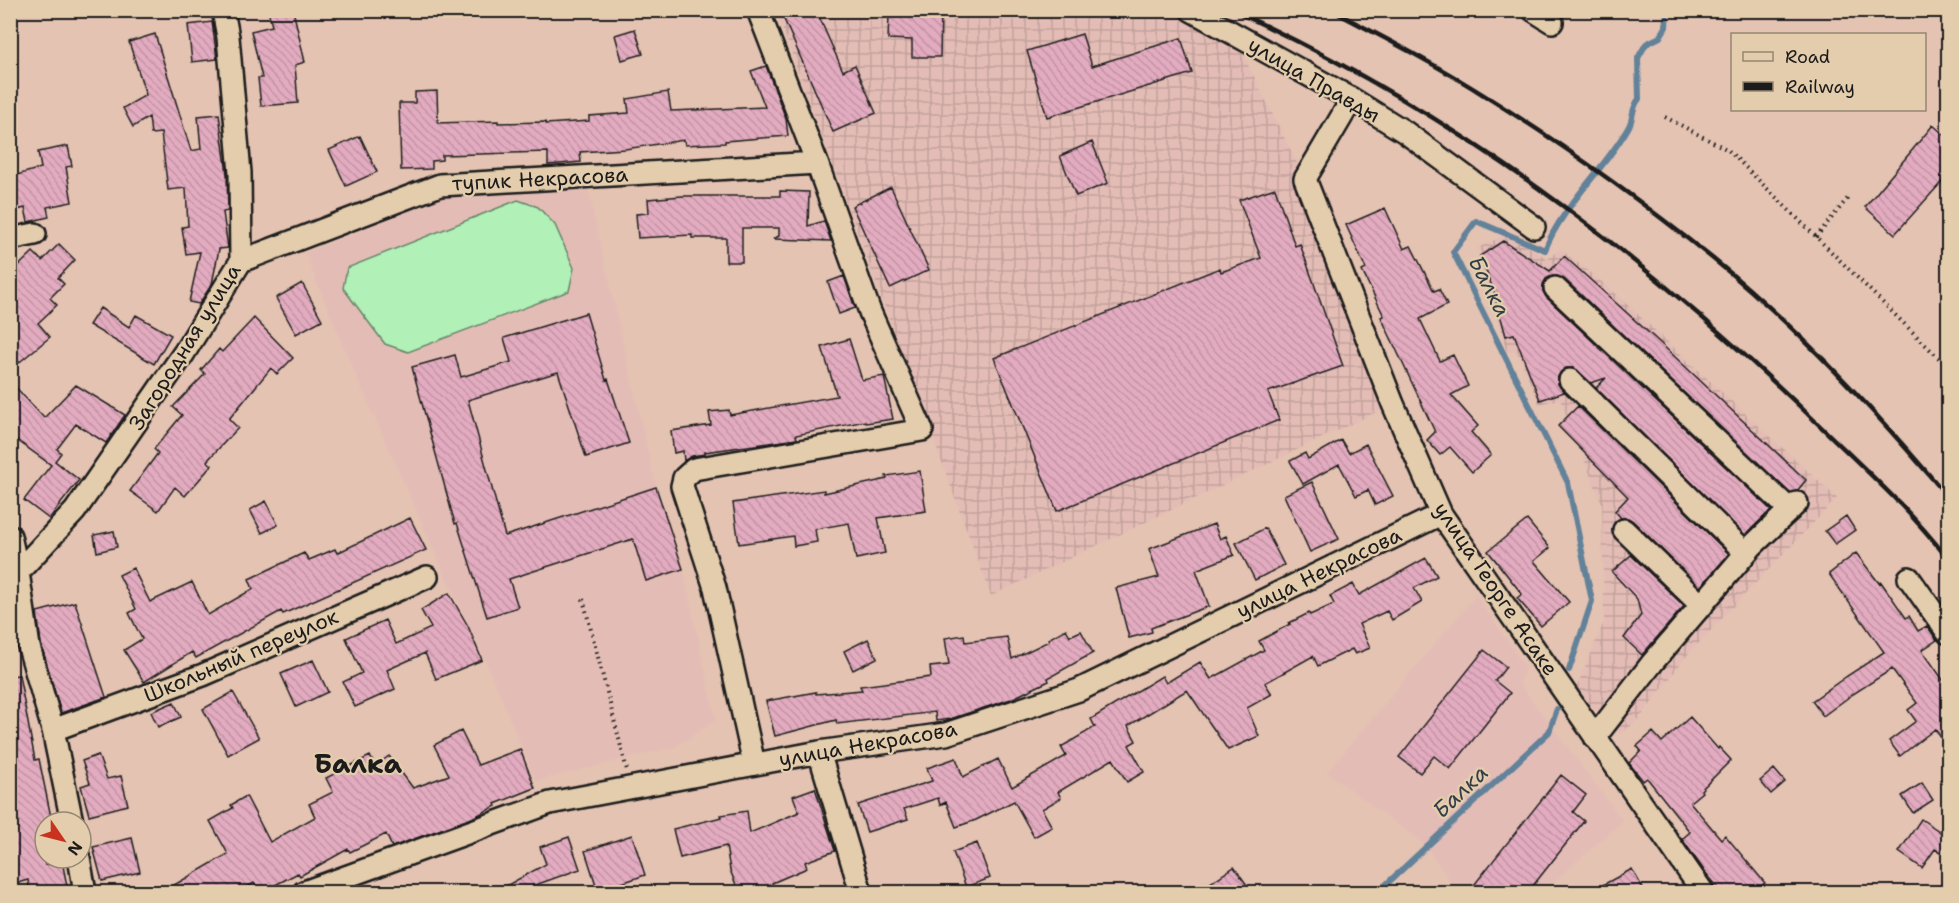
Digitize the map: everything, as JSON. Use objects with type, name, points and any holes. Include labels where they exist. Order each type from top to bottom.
[{"type":"street","name":"Загородная улица","points":[[18,572],[82,502],[184,353],[241,261],[240,173],[228,37],[223,10]]},
{"type":"street","points":[[754,764],[715,588],[682,486],[684,478],[694,469],[922,430],[870,312],[817,163],[758,10]]},
{"type":"street","name":"улица Правды","points":[[1191,10],[1352,99],[1405,132],[1534,227]]},
{"type":"street","points":[[1533,10],[1552,22]]},
{"type":"street","name":"улица Георге Асаке","points":[[1352,99],[1305,179],[1393,404],[1441,514],[1703,892]]},
{"type":"street","name":"тупик Некрасова","points":[[241,261],[440,185],[817,163]]},
{"type":"street","points":[[10,239],[35,234]]},
{"type":"street","points":[[1555,288],[1794,506],[1746,553],[1653,662],[1595,736]]},
{"type":"street","points":[[1570,380],[1746,553]]},
{"type":"street","name":"улица Некрасова","points":[[304,892],[550,803],[819,752],[946,735],[1078,690],[1441,514]]},
{"type":"street","points":[[1624,530],[1702,606]]},
{"type":"street","points":[[10,536],[18,572],[29,647],[53,730],[70,810]]},
{"type":"street","name":"Школьный переулок","points":[[53,730],[203,675],[427,577]]},
{"type":"street","points":[[1909,578],[1948,633]]},
{"type":"street","points":[[819,752],[861,892]]},
{"type":"street","points":[[81,870],[85,892]]},
{"type":"path","points":[[1665,117],[1728,150],[1948,367]]},
{"type":"path","points":[[1816,237],[1848,198]]},
{"type":"path","points":[[583,599],[632,788]]},
{"type":"path","points":[[1939,892],[1948,879]]},
{"type":"shaded area","points":[[1191,10],[1232,33],[1305,179],[1393,404],[991,596],[776,11]]},
{"type":"shaded area","points":[[587,184],[656,487],[683,569],[716,720],[675,747],[536,781],[484,658],[343,346],[305,253],[444,197]]},
{"type":"shaded area","points":[[1507,234],[1548,259],[1560,249],[1608,287],[1837,498],[1688,654],[1640,718],[1621,734],[1575,691],[1604,622],[1602,504],[1560,399],[1539,404],[1517,351],[1507,353],[1478,248]]},
{"type":"shaded area","points":[[1476,595],[1525,667],[1520,684],[1623,821],[1542,892],[1457,892],[1426,846],[1327,772]]},
{"type":"green space","points":[[518,200],[538,207],[555,225],[574,268],[569,291],[408,352],[385,344],[343,288],[347,268]]},
{"type":"building","points":[[268,10],[293,10],[305,62],[295,65],[298,103],[261,106],[258,78],[262,78],[251,31],[272,26]]},
{"type":"building","points":[[780,10],[816,10],[843,71],[855,65],[876,113],[833,132]]},
{"type":"building","points":[[911,10],[941,10],[940,57],[912,57],[912,40],[888,39],[889,16],[911,16]]},
{"type":"building","points":[[212,22],[217,59],[192,62],[188,25]]},
{"type":"building","points":[[635,29],[643,54],[622,60],[615,35]]},
{"type":"building","points":[[155,34],[191,151],[201,149],[198,116],[219,114],[227,174],[228,211],[223,212],[228,248],[219,249],[212,284],[199,304],[189,302],[200,252],[186,254],[182,227],[188,226],[186,188],[168,190],[161,133],[151,134],[149,117],[133,127],[123,108],[146,95],[129,42]]},
{"type":"building","points":[[1082,34],[1092,66],[1181,38],[1192,73],[1047,117],[1027,51]]},
{"type":"building","points":[[766,66],[786,119],[788,136],[685,145],[684,140],[625,149],[580,152],[581,162],[548,165],[548,152],[442,155],[442,160],[432,161],[432,169],[401,170],[399,103],[415,103],[415,92],[437,91],[438,123],[498,121],[498,123],[545,122],[546,124],[589,121],[589,116],[629,113],[627,99],[668,92],[671,111],[765,107],[751,71]]},
{"type":"building","points":[[1933,125],[1948,138],[1948,175],[1895,234],[1865,207]]},
{"type":"building","points":[[360,136],[377,172],[346,186],[329,150]]},
{"type":"building","points":[[1092,142],[1108,183],[1076,196],[1060,156]]},
{"type":"building","points":[[68,146],[72,166],[66,167],[72,202],[47,207],[49,217],[28,222],[25,208],[10,212],[10,177],[41,168],[38,152]]},
{"type":"building","points":[[891,187],[929,270],[890,288],[852,206]]},
{"type":"building","points":[[1275,188],[1295,246],[1300,244],[1343,366],[1268,392],[1279,420],[1057,511],[994,358],[1220,268],[1221,272],[1261,258],[1239,200]]},
{"type":"building","points":[[780,191],[809,192],[808,226],[824,221],[831,241],[773,239],[779,236],[779,228],[742,228],[742,262],[726,262],[726,238],[692,238],[692,235],[638,238],[636,214],[649,213],[648,199],[682,196],[780,196]]},
{"type":"building","points":[[1385,208],[1404,249],[1411,246],[1434,291],[1439,289],[1447,305],[1420,319],[1440,361],[1453,355],[1468,386],[1451,395],[1478,426],[1471,432],[1491,455],[1472,472],[1450,447],[1440,455],[1427,440],[1435,432],[1381,317],[1384,316],[1362,271],[1366,269],[1346,225]]},
{"type":"building","points":[[1503,241],[1550,271],[1564,256],[1806,480],[1797,491],[1790,493],[1564,279],[1557,276],[1546,279],[1543,291],[1546,297],[1771,510],[1745,535],[1596,388],[1606,378],[1591,383],[1573,368],[1566,368],[1558,377],[1558,384],[1564,392],[1540,400],[1514,334],[1506,336],[1493,289],[1480,256]]},
{"type":"building","points":[[59,244],[75,260],[58,278],[64,284],[50,298],[57,305],[38,323],[50,337],[10,370],[10,274],[33,252],[42,261]]},
{"type":"building","points":[[844,276],[855,308],[839,314],[828,282]]},
{"type":"building","points":[[302,283],[322,320],[296,334],[276,298]]},
{"type":"building","points":[[100,308],[129,327],[136,315],[171,335],[154,364],[89,325]]},
{"type":"building","points":[[586,313],[606,380],[608,379],[629,443],[586,457],[558,372],[468,400],[505,536],[656,487],[683,569],[646,581],[633,539],[509,579],[518,607],[487,617],[457,523],[455,524],[412,367],[455,355],[461,377],[511,362],[504,338]]},
{"type":"building","points":[[254,318],[293,358],[277,374],[271,368],[229,419],[238,428],[207,461],[212,465],[185,496],[175,487],[158,511],[130,491],[158,453],[154,449],[182,415],[173,407],[205,374],[201,370],[219,349],[222,352]]},
{"type":"building","points":[[849,339],[862,380],[884,376],[893,419],[866,423],[865,421],[796,435],[797,439],[705,452],[705,454],[692,456],[684,461],[683,451],[674,453],[671,431],[711,425],[709,412],[729,410],[730,415],[837,396],[822,347]]},
{"type":"building","points":[[10,381],[44,418],[76,385],[125,415],[106,443],[76,424],[57,449],[61,453],[55,461],[79,480],[49,519],[24,500],[51,465],[10,435]]},
{"type":"building","points":[[1578,406],[1729,554],[1700,587],[1633,521],[1621,518],[1615,511],[1628,497],[1558,426]]},
{"type":"building","points":[[1341,440],[1349,453],[1366,444],[1393,496],[1375,505],[1368,490],[1356,496],[1339,464],[1303,484],[1290,461],[1305,453],[1308,459]]},
{"type":"building","points":[[920,471],[926,511],[878,518],[885,553],[856,559],[849,523],[815,529],[817,542],[794,546],[793,536],[739,544],[733,503],[824,490],[824,493],[887,479],[886,476]]},
{"type":"building","points":[[1312,482],[1339,539],[1310,552],[1284,495]]},
{"type":"building","points":[[266,501],[278,525],[262,533],[250,510]]},
{"type":"building","points":[[1846,516],[1855,530],[1835,544],[1825,531]]},
{"type":"building","points":[[410,518],[426,550],[283,614],[281,611],[196,658],[192,652],[144,682],[124,650],[142,639],[129,613],[136,609],[119,575],[133,568],[150,602],[192,582],[208,615],[253,589],[249,579],[304,553],[309,560],[335,549],[337,553]]},
{"type":"building","points":[[1527,520],[1550,548],[1534,561],[1569,602],[1541,626],[1517,598],[1522,594],[1488,551]]},
{"type":"building","points":[[1214,524],[1220,539],[1226,536],[1234,555],[1196,570],[1209,606],[1151,628],[1152,632],[1129,638],[1116,588],[1159,577],[1149,549]]},
{"type":"building","points":[[1265,528],[1284,565],[1255,580],[1236,543]]},
{"type":"building","points":[[114,531],[117,547],[97,552],[94,535]]},
{"type":"building","points":[[1856,553],[1879,583],[1881,582],[1906,618],[1909,616],[1918,631],[1927,626],[1937,640],[1922,650],[1948,687],[1948,748],[1935,729],[1900,756],[1889,741],[1916,721],[1908,710],[1917,703],[1892,669],[1823,716],[1812,701],[1884,652],[1829,574]]},
{"type":"building","points":[[1631,555],[1684,606],[1642,655],[1624,638],[1641,615],[1637,599],[1612,572]]},
{"type":"building","points":[[1426,558],[1437,576],[1414,588],[1422,602],[1392,620],[1387,611],[1359,624],[1370,648],[1355,654],[1352,649],[1318,666],[1313,656],[1265,683],[1272,694],[1247,708],[1259,736],[1228,750],[1187,690],[1128,726],[1136,741],[1129,745],[1144,772],[1127,782],[1113,759],[1058,792],[1061,798],[1042,809],[1052,827],[1034,837],[1014,801],[956,827],[946,802],[940,805],[938,798],[904,809],[908,819],[867,832],[858,805],[932,781],[927,768],[956,758],[963,777],[998,759],[1012,787],[1066,756],[1061,747],[1095,727],[1091,719],[1162,676],[1166,683],[1200,662],[1211,679],[1264,650],[1259,641],[1309,613],[1310,615],[1334,604],[1330,596],[1353,584],[1359,595]]},
{"type":"building","points":[[449,593],[468,626],[482,660],[436,679],[425,653],[387,670],[395,689],[355,707],[343,682],[362,673],[346,638],[385,620],[396,644],[431,628],[421,610]]},
{"type":"building","points":[[75,602],[106,697],[61,713],[41,644],[37,612]]},
{"type":"building","points":[[1066,629],[1070,636],[1081,631],[1093,653],[1048,678],[1049,681],[1011,699],[950,719],[936,721],[935,712],[837,724],[836,720],[775,736],[766,701],[816,692],[816,694],[862,690],[860,686],[931,677],[930,667],[949,665],[945,638],[964,635],[965,642],[1007,637],[1012,659],[1049,641],[1048,639]]},
{"type":"building","points":[[868,639],[877,658],[853,670],[844,651]]},
{"type":"building","points":[[1484,650],[1506,667],[1495,681],[1510,693],[1450,769],[1434,756],[1420,773],[1399,757]]},
{"type":"building","points":[[313,660],[328,692],[296,707],[281,674]]},
{"type":"building","points":[[19,675],[35,760],[39,759],[50,810],[33,810],[33,870],[64,870],[67,886],[38,892],[30,892],[28,880],[10,885],[10,676]]},
{"type":"building","points":[[233,692],[259,738],[228,755],[203,709]]},
{"type":"building","points":[[174,702],[181,717],[158,727],[151,712]]},
{"type":"building","points":[[1690,717],[1718,749],[1719,747],[1731,760],[1690,802],[1721,839],[1725,835],[1765,883],[1753,892],[1722,892],[1682,839],[1690,832],[1647,778],[1643,781],[1629,763],[1641,751],[1637,746],[1653,732],[1662,742]]},
{"type":"building","points":[[461,731],[478,765],[520,749],[535,788],[495,804],[496,806],[472,818],[392,847],[386,834],[350,852],[348,849],[300,876],[298,873],[262,892],[259,892],[254,883],[239,892],[162,892],[228,854],[210,821],[233,808],[231,805],[246,796],[270,842],[315,817],[309,804],[333,792],[326,778],[370,756],[375,766],[389,756],[413,788],[449,775],[434,745]]},
{"type":"building","points":[[98,755],[107,779],[121,776],[128,805],[93,814],[93,810],[88,810],[81,786],[90,783],[82,761]]},
{"type":"building","points":[[1774,769],[1785,782],[1771,794],[1760,781]]},
{"type":"building","points":[[1561,775],[1586,795],[1573,812],[1584,821],[1528,892],[1483,892],[1474,885]]},
{"type":"building","points":[[1922,783],[1933,800],[1913,813],[1902,796]]},
{"type":"building","points":[[815,788],[835,851],[805,862],[807,868],[772,883],[776,892],[739,892],[730,870],[726,846],[680,858],[673,829],[722,817],[721,815],[747,811],[750,833],[799,812],[793,796]]},
{"type":"building","points":[[1921,819],[1948,837],[1940,852],[1935,849],[1922,868],[1899,852]]},
{"type":"building","points":[[632,835],[645,875],[598,891],[585,851]]},
{"type":"building","points":[[569,837],[580,869],[516,892],[507,892],[504,887],[546,864],[540,847]]},
{"type":"building","points":[[132,838],[140,872],[102,881],[93,847]]},
{"type":"building","points":[[977,843],[990,878],[966,887],[953,852]]},
{"type":"building","points":[[1234,867],[1252,892],[1197,892]]},
{"type":"building","points":[[1632,869],[1645,892],[1590,892]]},
{"type":"waterway","name":"Балка","points":[[1569,670],[1592,601],[1568,483],[1453,252],[1476,221],[1545,250],[1552,234],[1572,203],[1607,159],[1630,125],[1639,99],[1638,58],[1646,44],[1660,37],[1666,27],[1667,10]]},
{"type":"waterway","name":"Балка","points":[[1378,892],[1549,732],[1557,709]]},
{"type":"railway","points":[[1232,10],[1392,93],[1468,140],[1542,190],[1613,244],[1750,359],[1901,505],[1948,559]]},
{"type":"railway","points":[[1331,10],[1432,64],[1519,117],[1631,195],[1712,258],[1775,313],[1836,372],[1948,497]]},
{"type":"district","name":"Балка","points":[[358,764]]}]
